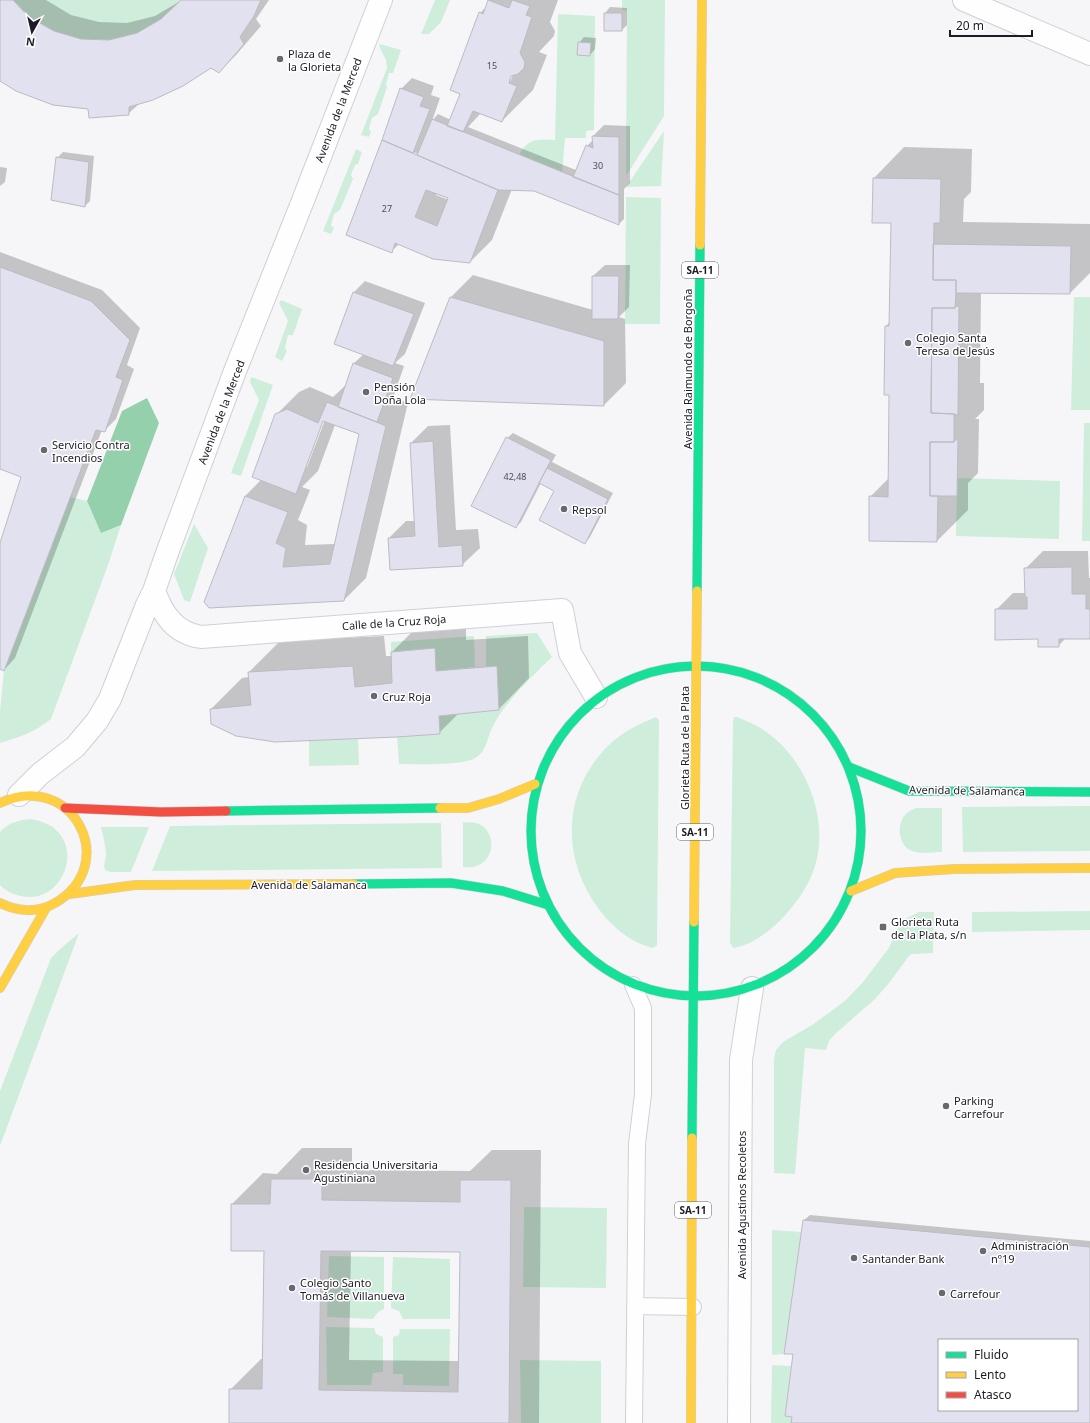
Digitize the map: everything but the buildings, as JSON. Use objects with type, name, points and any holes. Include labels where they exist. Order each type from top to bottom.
[{"type":"main road","name":"Avenida Raimundo de Borgoña","points":[[696,666],[702,0]]},
{"type":"main road","points":[[696,666],[726,669],[761,678],[794,698],[826,728],[849,767],[861,810],[860,856],[851,891],[827,934],[794,966],[752,988],[722,995],[694,997],[666,994],[633,985],[584,955],[545,904],[529,846],[535,784],[561,732],[596,697],[646,672],[674,667],[696,666]]},
{"type":"main road","name":"Glorieta Ruta de la Plata","points":[[694,997],[696,666]]},
{"type":"main road","name":"Avenida de Salamanca","points":[[849,767],[909,791],[1090,792]]},
{"type":"main road","points":[[65,808],[161,812],[468,808],[499,799],[535,784]]},
{"type":"main road","points":[[0,903],[18,910],[32,910],[46,908],[59,902],[70,894],[80,881],[85,866],[87,850],[84,834],[76,819],[55,801],[44,796],[31,795],[10,799]]},
{"type":"main road","points":[[851,891],[896,873],[955,869],[1025,869]]},
{"type":"main road","name":"Avenida de Salamanca","points":[[70,894],[135,885],[451,883],[503,891],[545,904]]},
{"type":"main road","points":[[0,988],[46,908]]},
{"type":"main road","name":"SA-11","points":[[692,1423],[694,997]]},
{"type":"street","name":"Avenida de la Merced","points":[[10,799],[75,747],[97,721],[110,699],[147,605],[154,591],[235,371],[381,0]]},
{"type":"street","points":[[964,0],[1090,54]]},
{"type":"street","name":"Calle de la Cruz Roja","points":[[154,591],[158,602],[169,620],[180,630],[192,636],[201,637],[562,610],[570,653],[596,697]]},
{"type":"street","points":[[1025,869],[1090,869]]},
{"type":"street","name":"Avenida Agustinos Recoletos","points":[[740,1423],[741,1060],[752,988]]},
{"type":"lane","points":[[633,985],[643,1008],[643,1094],[637,1144],[634,1423]]},
{"type":"lane","points":[[635,1306],[693,1307]]},
{"type":"shaded area","points":[[0,0],[261,0],[254,16],[240,37],[244,44],[219,73],[210,68],[183,86],[153,100],[129,107],[129,115],[89,118],[88,109],[53,105],[16,91],[0,81]]},
{"type":"shaded area","points":[[435,0],[450,0],[441,22],[429,34],[421,34]]},
{"type":"shaded area","points":[[622,0],[665,0],[664,116],[626,176],[627,11],[622,10]]},
{"type":"shaded area","points":[[558,14],[595,16],[594,130],[586,131],[586,138],[565,138],[562,173],[519,155],[526,145],[534,141],[555,140]]},
{"type":"shaded area","points":[[380,44],[401,50],[393,73],[389,73],[386,84],[387,87],[378,114],[372,118],[369,129],[371,132],[369,137],[361,135],[387,68],[386,60],[379,46]]},
{"type":"shaded area","points":[[664,131],[661,186],[626,187]]},
{"type":"shaded area","points":[[356,149],[362,152],[358,164],[355,165],[351,175],[353,179],[340,210],[334,214],[331,225],[334,228],[331,234],[323,231]]},
{"type":"shaded area","points":[[626,197],[661,198],[660,324],[625,324]]},
{"type":"shaded area","points":[[1074,297],[1090,297],[1090,410],[1071,410]]},
{"type":"shaded area","points":[[281,300],[302,309],[293,335],[288,335],[285,348],[287,351],[282,361],[275,357],[288,321],[279,303]]},
{"type":"shaded area","points":[[251,377],[273,385],[241,476],[231,473],[259,400],[250,382]]},
{"type":"shaded area","points":[[147,398],[159,423],[121,525],[101,533],[87,501],[122,411]]},
{"type":"shaded area","points":[[1084,423],[1090,423],[1090,541],[1082,541]]},
{"type":"shaded area","points":[[957,478],[1060,481],[1059,539],[956,536]]},
{"type":"shaded area","points":[[70,497],[87,501],[101,533],[121,525],[108,565],[51,719],[27,734],[0,743],[0,711],[4,671]]},
{"type":"shaded area","points":[[194,524],[208,548],[190,602],[184,600],[174,574]]},
{"type":"shaded area","points":[[537,633],[552,657],[510,700],[496,720],[484,749],[479,755],[469,761],[438,764],[399,764],[397,737],[440,734],[439,716],[499,710],[497,667],[486,667],[486,636]]},
{"type":"shaded area","points":[[474,636],[475,667],[436,671],[435,648],[391,652],[391,642]]},
{"type":"shaded area","points":[[656,717],[659,720],[657,945],[653,948],[645,946],[622,933],[603,915],[598,908],[586,888],[577,867],[573,846],[572,824],[575,802],[583,782],[594,763],[609,745],[619,736]]},
{"type":"shaded area","points":[[734,717],[757,726],[775,738],[790,754],[812,793],[817,815],[819,837],[817,858],[810,879],[796,902],[781,920],[769,931],[748,944],[733,948],[730,942]]},
{"type":"shaded area","points":[[358,739],[359,765],[309,766],[309,740]]},
{"type":"shaded area","points":[[1090,806],[1090,851],[963,852],[962,807]]},
{"type":"shaded area","points":[[916,808],[942,808],[942,852],[925,853],[912,851],[902,842],[900,828],[902,819],[907,813]]},
{"type":"shaded area","points":[[31,819],[47,824],[56,830],[64,840],[67,852],[67,864],[62,876],[55,886],[46,893],[34,897],[15,894],[7,891],[0,885],[0,832],[14,822]]},
{"type":"shaded area","points":[[463,822],[476,823],[483,826],[488,831],[491,838],[490,851],[487,858],[483,863],[474,867],[463,867]]},
{"type":"shaded area","points":[[441,823],[442,868],[152,871],[170,826]]},
{"type":"shaded area","points":[[101,827],[149,827],[131,872],[110,872],[105,870],[104,866],[106,853]]},
{"type":"shaded area","points":[[1090,911],[1090,930],[972,932],[972,912]]},
{"type":"shaded area","points":[[919,912],[934,912],[933,953],[912,954],[909,956],[875,999],[835,1034],[829,1041],[826,1050],[805,1048],[795,1174],[774,1173],[774,1059],[776,1050],[783,1042],[812,1025],[846,1000],[863,982],[889,948],[901,921]]},
{"type":"shaded area","points":[[79,933],[0,1146],[0,1091],[51,958]]},
{"type":"shaded area","points":[[524,1207],[607,1208],[606,1288],[523,1287]]},
{"type":"shaded area","points":[[772,1230],[802,1232],[784,1354],[772,1355]]},
{"type":"shaded area","points":[[329,1256],[384,1257],[384,1309],[378,1312],[373,1319],[327,1317]]},
{"type":"shaded area","points":[[393,1257],[450,1259],[450,1319],[403,1319],[399,1311],[391,1308]]},
{"type":"shaded area","points":[[326,1327],[374,1328],[376,1334],[383,1337],[383,1372],[373,1373],[371,1385],[327,1385]]},
{"type":"shaded area","points":[[400,1329],[450,1329],[449,1386],[403,1385],[403,1374],[393,1374],[393,1337],[399,1335]]},
{"type":"shaded area","points":[[520,1360],[601,1361],[601,1423],[521,1423]]},
{"type":"shaded area","points":[[772,1365],[791,1366],[785,1416],[792,1417],[791,1423],[771,1423]]},
{"type":"traffic: fast","points":[[697,591],[700,245]]},
{"type":"traffic: fast","points":[[680,666],[712,666],[744,673],[774,685],[801,703],[824,726],[842,753],[849,768],[858,799],[861,815],[861,831],[861,847],[858,863],[849,894],[842,909],[824,936],[801,959],[774,977],[744,989],[712,996],[680,996],[648,989],[618,977],[591,959],[568,936],[550,909],[538,879],[531,847],[531,815],[538,783],[550,753],[568,726],[591,703],[618,685],[648,673],[680,666]]},
{"type":"traffic: fast","points":[[849,767],[909,791],[1090,792]]},
{"type":"traffic: fast","points":[[226,811],[440,808]]},
{"type":"traffic: fast","points":[[354,884],[451,883],[503,891],[545,904]]},
{"type":"traffic: fast","points":[[692,1138],[694,922]]},
{"type":"traffic: slow","points":[[700,245],[702,0]]},
{"type":"traffic: slow","points":[[694,922],[697,591]]},
{"type":"traffic: slow","points":[[440,808],[468,808],[499,799],[535,784]]},
{"type":"traffic: slow","points":[[0,803],[26,796],[48,799],[67,809],[80,826],[86,845],[85,866],[75,886],[55,903],[35,910],[21,910],[0,903]]},
{"type":"traffic: slow","points":[[851,891],[895,873],[955,869],[1090,868]]},
{"type":"traffic: slow","points":[[70,894],[135,885],[354,884]]},
{"type":"traffic: slow","points":[[0,988],[46,908]]},
{"type":"traffic: slow","points":[[691,1423],[692,1138]]},
{"type":"traffic: jam","points":[[65,808],[161,812],[226,811]]},
{"type":"place","name":"Plaza de la Glorieta","points":[[280,59]]},
{"type":"place","name":"Colegio Santa Teresa de Jesús","points":[[908,343]]},
{"type":"place","name":"Pensión Doña Lola","points":[[366,392]]},
{"type":"place","name":"Servicio Contra Incendios","points":[[44,450]]},
{"type":"place","name":"Repsol","points":[[564,509]]},
{"type":"place","name":"Cruz Roja","points":[[374,696]]},
{"type":"place","name":"Glorieta Ruta de la Plata, s/n","points":[[883,927]]},
{"type":"place","name":"Parking Carrefour","points":[[946,1106]]},
{"type":"place","name":"Residencia Universitaria Agustiniana","points":[[306,1170]]},
{"type":"place","name":"Administración nº19","points":[[983,1251]]},
{"type":"place","name":"Santander Bank","points":[[854,1258]]},
{"type":"place","name":"Colegio Santo Tomás de Villanueva","points":[[292,1288]]},
{"type":"place","name":"Carrefour","points":[[942,1293]]}]
